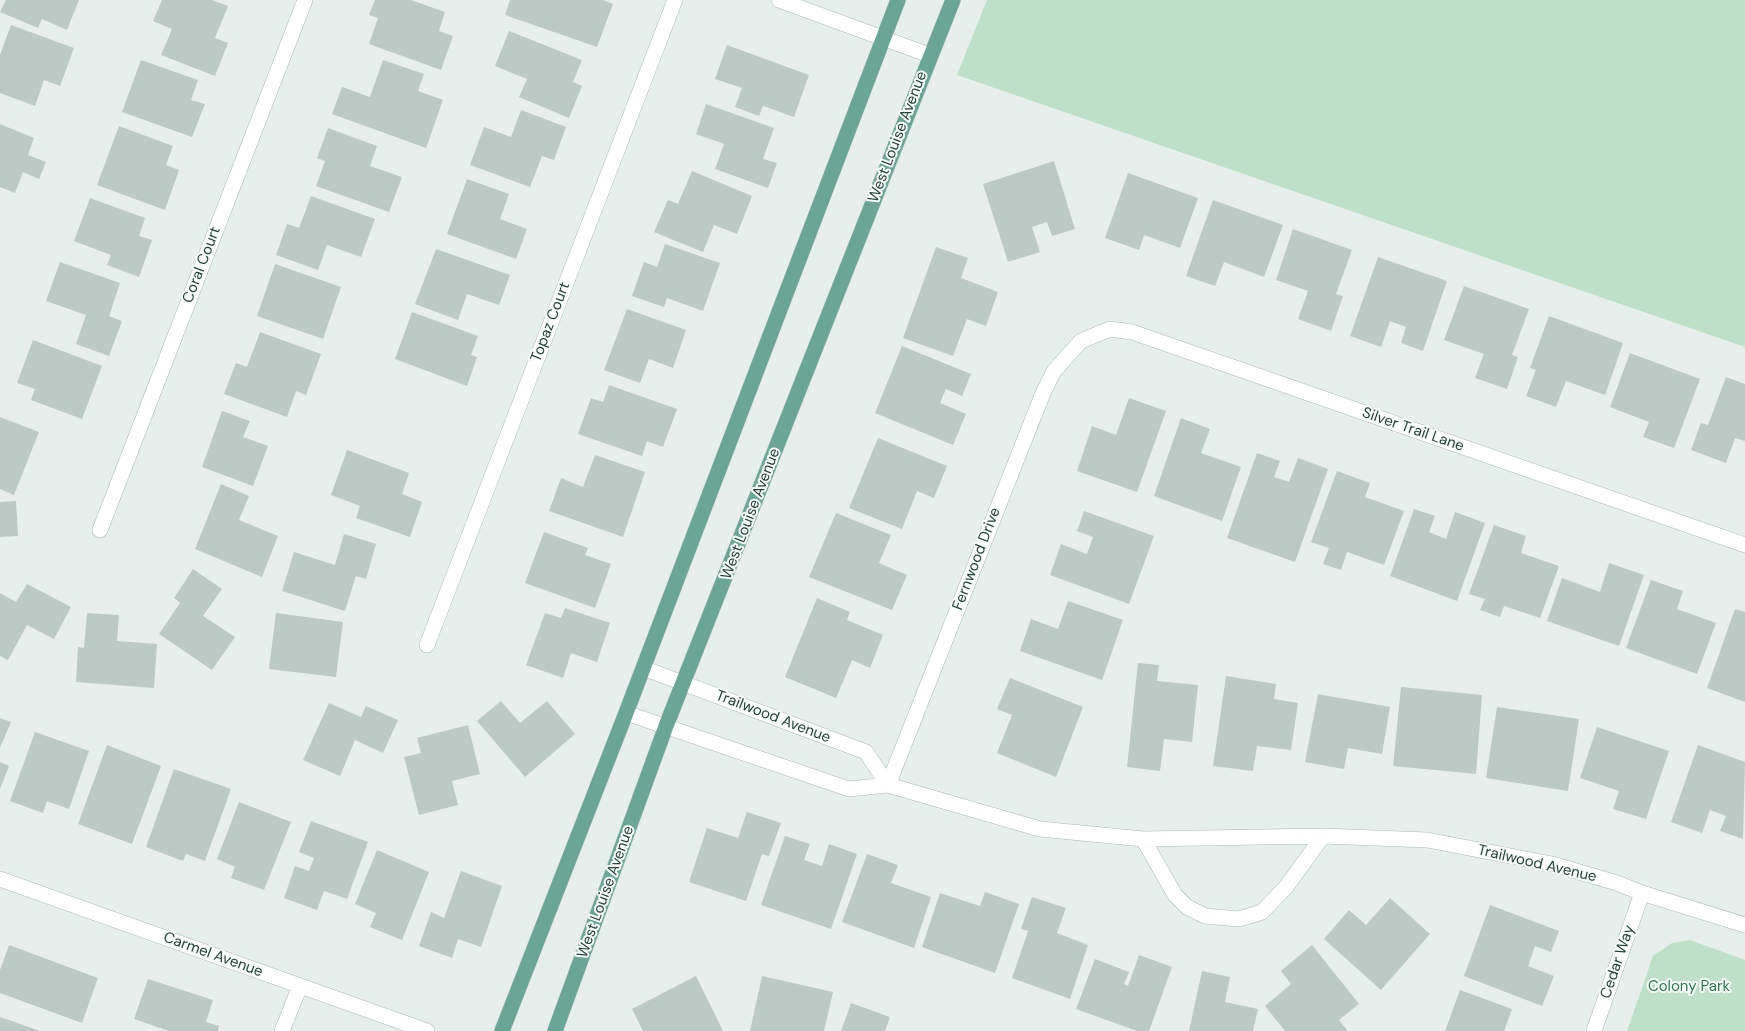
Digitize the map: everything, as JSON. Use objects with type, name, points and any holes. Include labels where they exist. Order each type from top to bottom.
[{"type":"main road","points":[[502,1031],[644,668],[898,0]]},
{"type":"main road","name":"West Louise Avenue","points":[[555,1031],[666,726],[685,684],[929,55],[953,0]]},
{"type":"street","name":"Coral Court","points":[[100,530],[305,0]]},
{"type":"street","name":"Topaz Court","points":[[427,645],[675,0]]},
{"type":"street","points":[[779,0],[929,55]]},
{"type":"street","name":"Silver Trail Lane","points":[[1081,341],[1110,329],[1132,332],[1745,545]]},
{"type":"street","name":"Fernwood Drive","points":[[888,785],[1043,393],[1054,372],[1081,341]]},
{"type":"street","name":"Trailwood Avenue","points":[[644,668],[866,752],[888,785]]},
{"type":"street","name":"Trailwood Avenue","points":[[626,713],[849,789],[888,785],[1040,829],[1143,839],[1322,836],[1426,840],[1552,864],[1745,925]]},
{"type":"street","points":[[1143,839],[1175,895],[1187,907],[1205,916],[1239,920],[1262,912],[1286,887],[1322,836]]},
{"type":"street","name":"Carmel Avenue","points":[[0,879],[427,1031]]},
{"type":"street","name":"Cedar Way","points":[[1594,1031],[1642,893]]},
{"type":"street","points":[[282,1031],[300,986]]},
{"type":"green space","points":[[987,0],[1745,0],[1745,347],[957,75]]},
{"type":"green space","name":"Colony Park","points":[[1690,940],[1745,960],[1745,1031],[1627,1031],[1653,956],[1672,943]]},
{"type":"building","points":[[6,0],[79,0],[67,30],[42,19],[38,28],[0,12]]},
{"type":"building","points":[[162,0],[212,0],[228,6],[215,38],[228,43],[215,76],[161,55],[172,29],[153,21]]},
{"type":"building","points":[[375,0],[411,0],[445,12],[439,31],[453,36],[441,70],[369,44],[378,18],[369,15]]},
{"type":"building","points":[[510,0],[603,0],[613,4],[597,47],[505,15]]},
{"type":"building","points":[[11,25],[74,48],[60,86],[44,80],[35,106],[0,93],[0,55]]},
{"type":"building","points":[[509,31],[582,60],[573,82],[582,86],[569,118],[519,97],[527,79],[495,66]]},
{"type":"building","points":[[727,45],[809,75],[794,117],[763,106],[759,116],[735,107],[742,88],[715,79]]},
{"type":"building","points":[[141,60],[198,80],[191,100],[205,104],[192,137],[122,112]]},
{"type":"building","points":[[383,60],[424,74],[418,91],[443,100],[426,148],[332,114],[342,87],[370,97]]},
{"type":"building","points":[[706,104],[774,128],[763,159],[777,163],[768,188],[715,169],[724,144],[696,134]]},
{"type":"building","points":[[521,110],[566,127],[554,160],[542,156],[530,187],[470,165],[484,127],[511,137]]},
{"type":"building","points":[[0,124],[34,138],[28,155],[46,162],[39,179],[23,172],[15,193],[0,187]]},
{"type":"building","points":[[119,126],[173,146],[166,165],[179,170],[165,210],[97,185]]},
{"type":"building","points":[[328,128],[377,146],[370,166],[402,177],[389,212],[316,186],[325,161],[317,158]]},
{"type":"building","points":[[1054,161],[1075,229],[1052,236],[1047,222],[1032,227],[1040,252],[1008,262],[983,184]]},
{"type":"building","points":[[692,171],[752,196],[737,234],[714,225],[703,252],[654,232],[668,200],[678,204]]},
{"type":"building","points":[[1128,173],[1198,198],[1180,248],[1144,235],[1139,250],[1105,238]]},
{"type":"building","points":[[467,179],[509,194],[500,219],[527,229],[516,259],[447,234]]},
{"type":"building","points":[[311,196],[375,219],[361,257],[327,245],[318,270],[276,255],[287,224],[299,228]]},
{"type":"building","points":[[90,198],[145,218],[139,236],[152,240],[139,277],[107,265],[111,255],[74,241]]},
{"type":"building","points":[[1213,200],[1283,225],[1264,277],[1224,262],[1215,286],[1186,276]]},
{"type":"building","points":[[1293,229],[1352,250],[1336,294],[1343,296],[1331,331],[1298,319],[1308,291],[1276,280]]},
{"type":"building","points":[[665,244],[720,263],[703,311],[667,298],[664,307],[632,296],[644,262],[657,267]]},
{"type":"building","points":[[936,247],[968,258],[961,278],[998,292],[986,326],[967,319],[953,356],[903,338]]},
{"type":"building","points":[[436,249],[510,275],[499,305],[467,294],[458,320],[415,304]]},
{"type":"building","points":[[1378,257],[1447,281],[1423,351],[1401,343],[1406,327],[1390,321],[1381,347],[1350,336]]},
{"type":"building","points":[[60,262],[120,283],[109,316],[122,321],[109,356],[76,344],[86,315],[46,301]]},
{"type":"building","points":[[275,264],[341,287],[323,339],[257,316]]},
{"type":"building","points":[[1464,286],[1529,309],[1512,355],[1518,357],[1507,389],[1475,378],[1484,354],[1444,340]]},
{"type":"building","points":[[627,309],[686,330],[673,368],[649,359],[640,383],[604,370]]},
{"type":"building","points":[[412,312],[478,336],[471,355],[477,357],[467,386],[395,359]]},
{"type":"building","points":[[1549,316],[1623,343],[1605,395],[1566,381],[1556,407],[1526,396],[1536,370],[1530,368]]},
{"type":"building","points":[[260,332],[321,354],[306,395],[296,391],[287,417],[224,394],[236,363],[247,367]]},
{"type":"building","points":[[33,340],[102,366],[82,419],[31,400],[35,389],[17,383]]},
{"type":"building","points":[[902,346],[971,374],[962,396],[946,389],[940,403],[966,414],[953,445],[875,413]]},
{"type":"building","points":[[1630,353],[1700,379],[1674,448],[1643,437],[1649,422],[1610,407]]},
{"type":"building","points":[[1726,377],[1745,384],[1745,441],[1735,438],[1726,463],[1691,450],[1701,423],[1708,425]]},
{"type":"building","points":[[609,385],[677,409],[663,447],[647,441],[642,456],[578,434],[591,398],[603,402]]},
{"type":"building","points":[[1129,398],[1166,411],[1137,492],[1077,471],[1092,426],[1116,435]]},
{"type":"building","points":[[222,411],[250,421],[243,437],[268,446],[253,486],[202,467]]},
{"type":"building","points":[[0,417],[39,432],[14,495],[0,489]]},
{"type":"building","points":[[1181,418],[1210,429],[1201,453],[1241,467],[1222,521],[1154,496]]},
{"type":"building","points":[[878,438],[947,466],[934,498],[917,491],[902,529],[849,508]]},
{"type":"building","points":[[347,450],[409,473],[402,494],[422,502],[410,537],[356,518],[360,506],[331,495]]},
{"type":"building","points":[[1257,453],[1280,461],[1274,477],[1289,482],[1298,458],[1328,469],[1295,562],[1227,538]]},
{"type":"building","points":[[595,455],[645,472],[623,537],[549,511],[561,478],[583,487]]},
{"type":"building","points":[[1337,471],[1370,483],[1365,497],[1404,511],[1384,565],[1347,552],[1341,570],[1323,564],[1329,548],[1311,542]]},
{"type":"building","points":[[221,484],[249,496],[239,520],[278,536],[262,577],[195,549]]},
{"type":"building","points":[[16,501],[18,536],[0,537],[0,502]]},
{"type":"building","points":[[1414,509],[1435,516],[1429,532],[1446,539],[1455,512],[1485,523],[1457,601],[1390,576]]},
{"type":"building","points":[[1084,511],[1154,536],[1129,604],[1050,575],[1061,544],[1087,554],[1093,537],[1077,531]]},
{"type":"building","points":[[836,513],[891,535],[879,563],[907,575],[892,610],[809,577]]},
{"type":"building","points":[[1494,525],[1526,536],[1521,553],[1559,566],[1540,618],[1504,606],[1500,617],[1480,610],[1485,599],[1469,594]]},
{"type":"building","points":[[544,532],[588,548],[585,555],[611,564],[595,608],[525,583]]},
{"type":"building","points":[[344,534],[376,544],[366,579],[356,576],[345,611],[282,591],[294,552],[335,565]]},
{"type":"building","points":[[1609,563],[1644,575],[1619,646],[1547,621],[1562,578],[1600,592]]},
{"type":"building","points":[[193,569],[222,589],[203,616],[235,637],[212,670],[159,634],[180,603],[174,598]]},
{"type":"building","points":[[1651,580],[1683,591],[1677,609],[1716,623],[1697,674],[1626,648]]},
{"type":"building","points":[[27,584],[71,607],[54,639],[27,625],[8,660],[0,656],[0,593],[16,602]]},
{"type":"building","points":[[817,598],[850,612],[847,620],[883,635],[870,668],[852,660],[836,698],[785,677]]},
{"type":"building","points":[[1068,601],[1123,620],[1102,680],[1020,651],[1031,619],[1058,629]]},
{"type":"building","points":[[565,608],[610,623],[597,662],[571,653],[563,678],[526,665],[545,613],[561,618]]},
{"type":"building","points":[[1735,609],[1745,612],[1745,702],[1707,688]]},
{"type":"building","points":[[87,613],[119,615],[117,641],[157,644],[154,688],[76,682],[78,647],[84,648]]},
{"type":"building","points":[[276,613],[343,622],[336,677],[269,669]]},
{"type":"building","points":[[1138,663],[1159,665],[1157,681],[1198,685],[1192,742],[1164,739],[1160,771],[1127,767]]},
{"type":"building","points":[[1226,676],[1276,684],[1274,699],[1298,703],[1291,750],[1257,746],[1253,771],[1213,766]]},
{"type":"building","points":[[1010,678],[1083,707],[1056,777],[997,753],[1012,715],[997,709]]},
{"type":"building","points":[[1401,687],[1482,695],[1476,774],[1393,766]]},
{"type":"building","points":[[1318,694],[1390,707],[1382,754],[1348,748],[1344,769],[1305,762]]},
{"type":"building","points":[[501,701],[520,723],[547,701],[575,734],[525,777],[477,721]]},
{"type":"building","points":[[329,703],[361,717],[366,706],[398,720],[383,753],[355,740],[340,776],[303,760]]},
{"type":"building","points":[[1497,707],[1579,719],[1568,791],[1486,778]]},
{"type":"building","points":[[0,718],[11,722],[0,748]]},
{"type":"building","points":[[468,725],[480,774],[452,781],[458,805],[419,815],[404,757],[421,753],[417,738]]},
{"type":"building","points":[[1597,727],[1669,751],[1646,819],[1613,809],[1619,791],[1580,778]]},
{"type":"building","points":[[35,732],[89,751],[69,809],[47,801],[43,813],[10,801]]},
{"type":"building","points":[[107,745],[161,766],[132,844],[78,824]]},
{"type":"building","points":[[1698,745],[1745,762],[1743,839],[1720,831],[1726,816],[1710,810],[1702,833],[1671,822]]},
{"type":"building","points":[[0,762],[9,766],[0,789]]},
{"type":"building","points":[[174,769],[231,789],[205,861],[186,854],[183,861],[146,847]]},
{"type":"building","points":[[239,802],[291,822],[264,890],[231,878],[235,867],[217,859]]},
{"type":"building","points":[[747,812],[781,823],[769,856],[762,854],[746,901],[689,882],[707,828],[738,838]]},
{"type":"building","points":[[311,821],[368,842],[347,899],[324,891],[317,910],[284,898],[295,866],[309,871],[314,858],[299,852]]},
{"type":"building","points":[[785,836],[810,844],[804,860],[822,866],[829,844],[857,854],[831,929],[761,905]]},
{"type":"building","points":[[377,850],[429,872],[402,940],[370,927],[376,913],[355,904]]},
{"type":"building","points":[[867,854],[898,865],[891,883],[931,897],[914,948],[842,922]]},
{"type":"building","points":[[461,871],[502,886],[481,947],[458,939],[452,958],[419,946],[431,912],[444,918]]},
{"type":"building","points":[[985,892],[1019,904],[995,973],[922,947],[940,893],[980,906]]},
{"type":"building","points":[[1032,897],[1066,908],[1057,933],[1088,945],[1070,999],[1012,978],[1028,931],[1021,929]]},
{"type":"building","points":[[1390,898],[1430,934],[1381,990],[1324,939],[1349,910],[1366,925]]},
{"type":"building","points":[[1490,905],[1559,931],[1551,952],[1535,946],[1528,966],[1554,976],[1542,1006],[1464,976]]},
{"type":"building","points":[[9,945],[98,978],[82,1023],[0,993],[0,970]]},
{"type":"building","points":[[1312,945],[1359,1004],[1339,1020],[1346,1031],[1285,1031],[1265,1006],[1291,984],[1281,971]]},
{"type":"building","points":[[1139,955],[1172,967],[1149,1031],[1137,1031],[1076,1009],[1095,959],[1129,972],[1124,984],[1128,986]]},
{"type":"building","points":[[1202,971],[1230,977],[1225,1002],[1258,1009],[1253,1031],[1189,1031]]},
{"type":"building","points":[[696,976],[723,1031],[643,1031],[632,1009]]},
{"type":"building","points":[[762,976],[833,992],[824,1031],[750,1031]]},
{"type":"building","points":[[148,979],[213,1000],[206,1022],[219,1026],[218,1031],[169,1031],[134,1019]]},
{"type":"building","points":[[1460,990],[1512,1009],[1504,1031],[1445,1031]]},
{"type":"building","points":[[851,1003],[890,1017],[885,1031],[841,1031]]},
{"type":"building","points":[[0,1017],[40,1031],[0,1031]]}]
